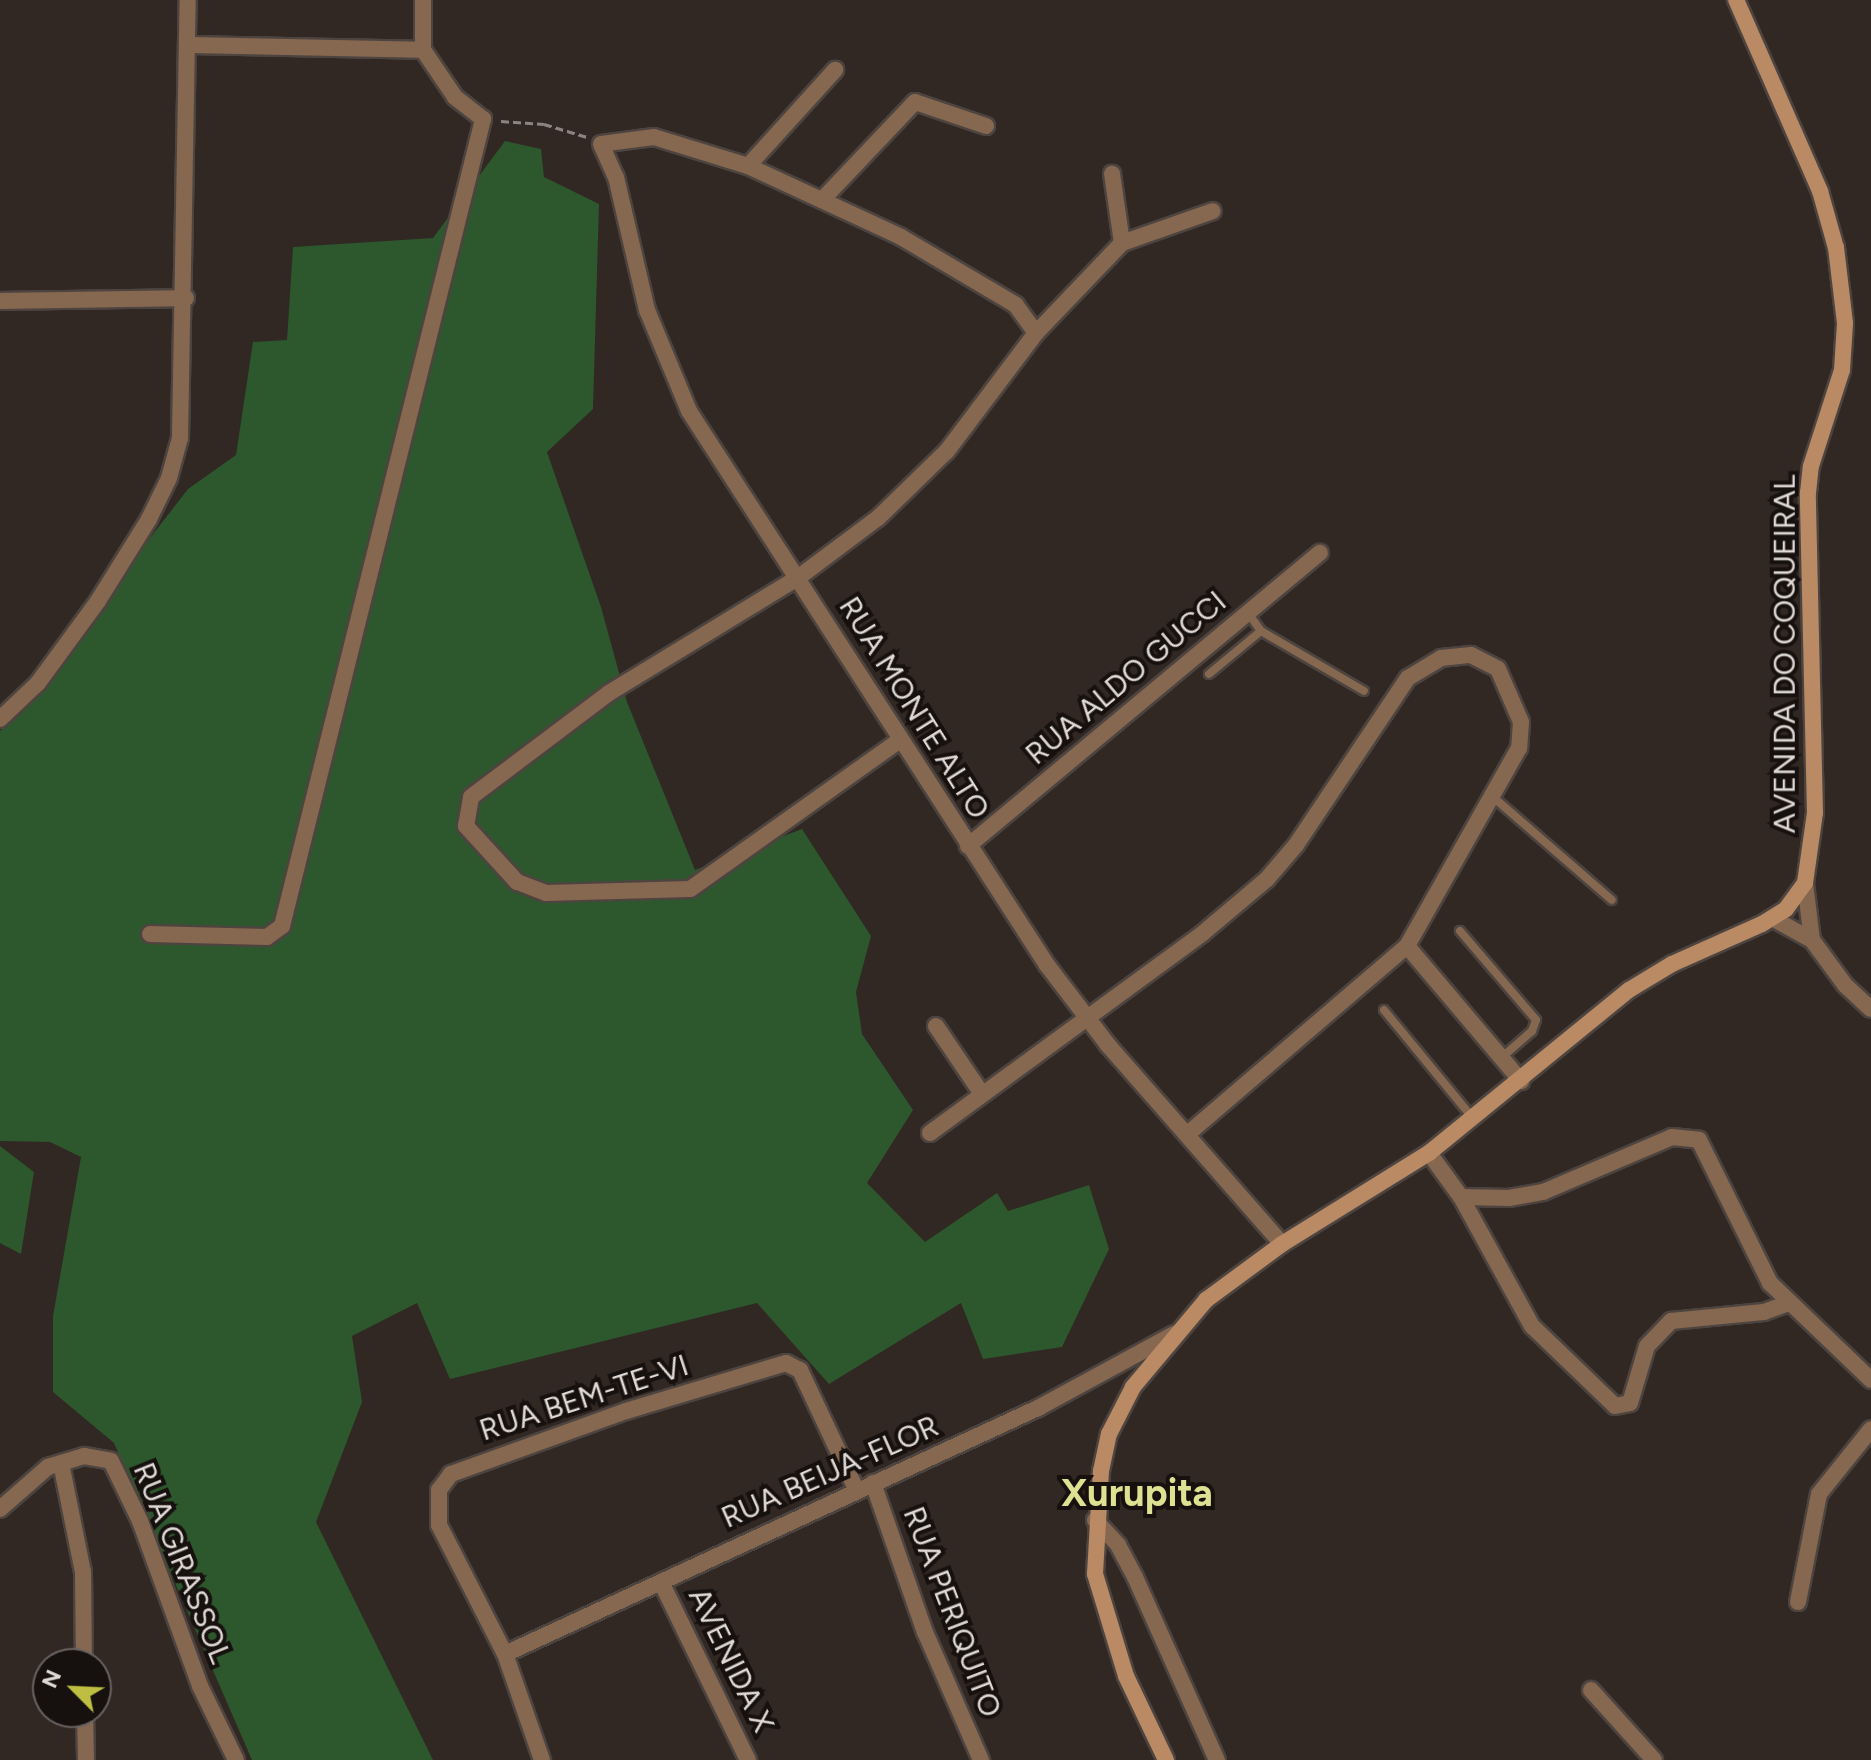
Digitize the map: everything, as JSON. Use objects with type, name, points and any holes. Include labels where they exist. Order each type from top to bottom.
[{"type":"main road","name":"AVENIDA DO COQUEIRAL","points":[[1736,0],[1820,191],[1836,248],[1845,323],[1842,370],[1811,466],[1808,493],[1815,813],[1805,883]]},
{"type":"main road","points":[[1166,1760],[1109,1629],[1095,1574],[1095,1520],[1109,1434],[1133,1387],[1174,1334],[1206,1300],[1282,1244],[1429,1153],[1629,990],[1772,918],[1786,909],[1805,883]]},
{"type":"street","points":[[0,719],[38,683],[98,601],[169,478],[180,438],[186,298],[188,0]]},
{"type":"street","points":[[150,934],[267,937],[282,926],[483,119],[455,97],[423,50],[423,0]]},
{"type":"street","points":[[187,45],[423,50]]},
{"type":"street","points":[[748,166],[835,70]]},
{"type":"street","points":[[822,200],[915,102],[986,126]]},
{"type":"street","points":[[601,144],[654,137],[748,166],[901,237],[1016,305],[1036,333]]},
{"type":"street","name":"RUA MONTE ALTO","points":[[601,144],[616,177],[647,310],[673,381],[968,846],[1087,1017],[1282,1244]]},
{"type":"street","points":[[1112,174],[1122,243]]},
{"type":"street","points":[[900,740],[690,889],[546,893],[517,882],[466,826],[471,797],[597,702],[799,577],[878,518],[947,451],[1036,333],[1122,243],[1213,211]]},
{"type":"street","points":[[0,301],[186,298]]},
{"type":"street","name":"RUA ALDO GUCCI","points":[[968,846],[1320,553]]},
{"type":"street","points":[[930,1133],[1203,933],[1267,879],[1296,845],[1408,678],[1441,658],[1471,655],[1498,669],[1521,722],[1519,748],[1407,946],[1188,1134]]},
{"type":"street","points":[[1805,883],[1812,940]]},
{"type":"street","points":[[1772,918],[1812,940],[1845,985],[1871,1009]]},
{"type":"street","points":[[1407,946],[1521,1081]]},
{"type":"street","points":[[936,1026],[982,1094]]},
{"type":"street","points":[[1461,1197],[1543,1192],[1687,1135],[1705,1149],[1758,1266],[1789,1303],[1871,1380]]},
{"type":"street","points":[[1429,1153],[1461,1197],[1532,1326],[1615,1406],[1630,1403],[1647,1346],[1671,1321],[1764,1312],[1789,1303]]},
{"type":"street","name":"RUA BEIJA-FLOR","points":[[505,1654],[662,1584],[856,1489],[1040,1407],[1174,1334]]},
{"type":"street","name":"RUA BEM-TE-VI","points":[[542,1760],[505,1654],[439,1525],[439,1490],[466,1466],[786,1363],[800,1370],[856,1489]]},
{"type":"street","points":[[1798,1602],[1819,1494],[1871,1429]]},
{"type":"street","name":"RUA GIRASSOL","points":[[0,1509],[22,1486],[61,1463],[99,1456],[111,1461],[123,1481],[195,1673],[236,1760]]},
{"type":"street","points":[[61,1463],[83,1572],[84,1648]]},
{"type":"street","name":"RUA PERIQUITO","points":[[873,1483],[925,1632],[981,1760]]},
{"type":"street","points":[[1095,1520],[1118,1545],[1135,1577],[1217,1760]]},
{"type":"street","name":"AVENIDA X","points":[[662,1584],[748,1760]]},
{"type":"street","points":[[1591,1690],[1654,1760]]},
{"type":"street","points":[[85,1728],[86,1760]]},
{"type":"lane","points":[[1248,613],[1261,631],[1364,691]]},
{"type":"lane","points":[[1209,674],[1261,631]]},
{"type":"lane","points":[[1493,797],[1612,900]]},
{"type":"lane","points":[[1460,931],[1536,1020],[1532,1031],[1501,1058]]},
{"type":"lane","points":[[1384,1010],[1473,1119]]},
{"type":"path","points":[[483,119],[544,124],[601,144]]},
{"type":"green space","points":[[505,141],[541,149],[544,177],[599,204],[593,409],[547,452],[601,607],[627,702],[695,870],[802,829],[871,936],[856,992],[862,1034],[913,1110],[867,1183],[925,1242],[997,1193],[1008,1211],[1089,1185],[1109,1249],[1062,1347],[983,1359],[961,1303],[829,1384],[757,1303],[450,1379],[417,1303],[352,1336],[362,1402],[316,1522],[433,1760],[252,1760],[114,1443],[53,1392],[53,1316],[81,1157],[50,1142],[0,1141],[0,731],[188,489],[236,455],[253,342],[287,340],[293,247],[433,238]]},
{"type":"green space","points":[[0,1146],[34,1172],[21,1254],[0,1243]]},
{"type":"district","name":"Xurupita","points":[[1137,1494]]}]
